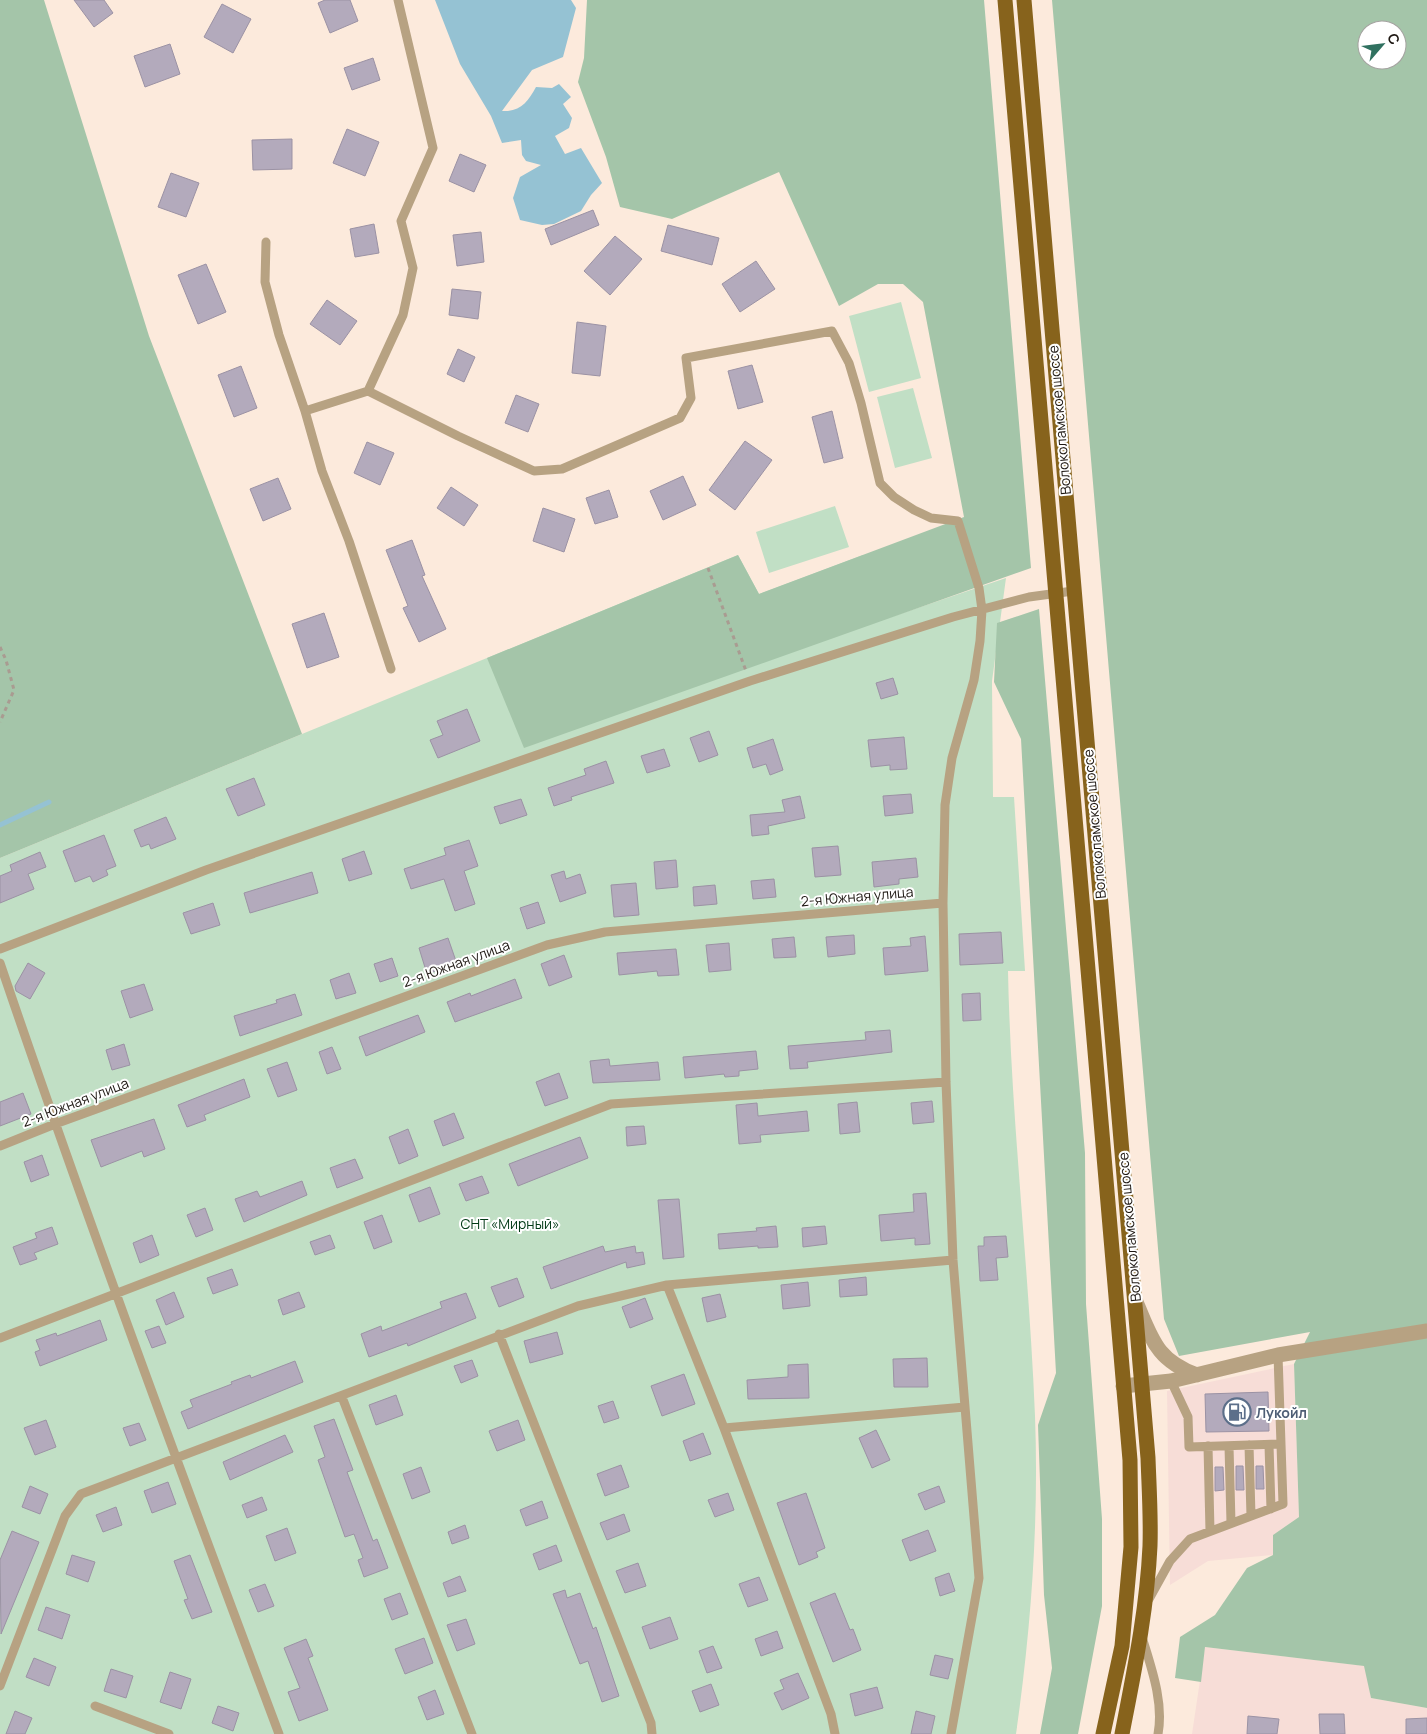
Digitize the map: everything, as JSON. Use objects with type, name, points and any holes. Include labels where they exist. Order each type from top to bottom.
[{"type":"main road","name":"Волоколамское шоссе","points":[[1005,0],[1130,1460],[1131,1547],[1122,1646],[1104,1734]]},
{"type":"main road","name":"Волоколамское шоссе","points":[[1024,0],[1148,1458],[1150,1546],[1140,1640],[1122,1734]]},
{"type":"street","points":[[1136,1302],[1152,1339],[1163,1356],[1176,1367],[1197,1374]]},
{"type":"street","points":[[1123,1386],[1171,1381],[1278,1355],[1427,1331]]},
{"type":"lane","points":[[368,391],[403,315],[413,268],[401,221],[433,148],[398,0]]},
{"type":"lane","points":[[266,242],[265,282],[279,335],[305,411],[322,471],[349,541],[391,669]]},
{"type":"lane","points":[[305,411],[368,391],[534,471],[562,469],[680,418],[691,398],[686,358],[832,331],[849,363],[870,438],[880,483],[894,497],[914,510],[931,518],[958,521],[979,588],[982,610],[980,641],[974,680],[952,758],[945,805],[943,903],[946,1082],[953,1260],[979,1578],[951,1734]]},
{"type":"lane","points":[[0,949],[206,870],[750,680],[895,634],[982,610],[1055,592],[1074,591]]},
{"type":"lane","name":"2-я Южная улица","points":[[0,1146],[55,1124],[547,945],[604,932],[943,903]]},
{"type":"lane","points":[[0,963],[55,1124],[175,1458],[279,1734]]},
{"type":"lane","points":[[0,1338],[611,1104],[946,1082]]},
{"type":"lane","points":[[0,1686],[65,1516],[81,1494],[342,1397],[500,1334],[578,1306],[667,1286],[953,1260]]},
{"type":"lane","points":[[667,1286],[724,1428],[831,1714],[835,1734]]},
{"type":"lane","points":[[500,1334],[651,1723],[652,1734]]},
{"type":"lane","points":[[1144,1608],[1170,1561],[1190,1538],[1283,1504],[1278,1355]]},
{"type":"lane","points":[[1171,1381],[1188,1417],[1189,1447],[1281,1444]]},
{"type":"lane","points":[[342,1397],[472,1734]]},
{"type":"lane","points":[[724,1428],[965,1406]]},
{"type":"lane","points":[[1249,1445],[1251,1516]]},
{"type":"lane","points":[[1269,1445],[1271,1509]]},
{"type":"lane","points":[[1208,1446],[1210,1531]]},
{"type":"lane","points":[[1229,1446],[1231,1523]]},
{"type":"lane","points":[[1140,1640],[1156,1682],[1160,1724],[1158,1734]]},
{"type":"lane","points":[[95,1706],[169,1734]]},
{"type":"path","points":[[708,568],[750,680]]},
{"type":"path","points":[[0,647],[6,660],[14,690],[0,722]]},
{"type":"shaded area","points":[[1294,1364],[1299,1517],[1273,1535],[1273,1555],[1208,1561],[1170,1585],[1167,1391]]},
{"type":"shaded area","points":[[1205,1647],[1365,1666],[1371,1698],[1427,1708],[1427,1734],[1192,1734]]},
{"type":"green space","points":[[0,0],[44,0],[149,336],[302,734],[0,858]]},
{"type":"green space","points":[[587,0],[984,0],[1031,568],[524,748],[487,658],[738,555],[759,594],[964,517],[923,302],[903,284],[878,284],[839,306],[779,172],[672,219],[620,207],[606,157],[578,82],[584,58]]},
{"type":"green space","points":[[1052,0],[1427,0],[1427,1708],[1371,1698],[1364,1666],[1205,1647],[1201,1682],[1175,1678],[1180,1637],[1215,1615],[1247,1568],[1273,1555],[1273,1535],[1299,1517],[1294,1364],[1310,1332],[1179,1356],[1164,1319]]},
{"type":"green space","points":[[901,302],[921,378],[869,392],[849,316]]},
{"type":"green space","points":[[913,388],[932,458],[895,468],[877,397]]},
{"type":"green space","points":[[835,506],[849,547],[769,573],[756,532]]},
{"type":"green space","name":"СНТ «Мирный»","points":[[738,555],[759,594],[863,555],[888,618],[1006,578],[992,681],[993,797],[1014,797],[1025,971],[1008,971],[1016,1138],[1029,1305],[1036,1456],[1033,1575],[1026,1655],[1016,1734],[0,1734],[0,858]]},
{"type":"green space","points":[[1039,609],[1085,1153],[1086,1304],[1102,1519],[1102,1606],[1078,1734],[1040,1734],[1052,1668],[1044,1595],[1038,1425],[1056,1373],[1021,739],[994,682],[997,623]]},
{"type":"water","points":[[435,0],[571,0],[576,8],[563,57],[532,70],[502,111],[519,108],[530,97],[536,87],[552,88],[559,84],[571,97],[563,104],[572,118],[569,128],[555,136],[565,154],[581,148],[602,183],[591,195],[581,211],[554,224],[542,225],[520,220],[513,198],[520,177],[541,165],[526,161],[522,155],[521,140],[502,143],[491,116],[460,64]]},
{"type":"building","points":[[74,0],[104,0],[113,13],[94,27]]},
{"type":"building","points":[[325,0],[350,0],[358,21],[330,33],[318,3]]},
{"type":"building","points":[[222,4],[251,19],[233,53],[204,37]]},
{"type":"building","points":[[170,44],[180,74],[145,87],[134,56]]},
{"type":"building","points":[[373,58],[380,80],[352,90],[344,68]]},
{"type":"building","points":[[347,129],[379,142],[365,176],[333,163]]},
{"type":"building","points":[[292,139],[292,169],[253,170],[252,140]]},
{"type":"building","points":[[460,154],[486,165],[474,192],[449,181]]},
{"type":"building","points":[[171,173],[199,183],[186,217],[158,207]]},
{"type":"building","points":[[593,210],[599,225],[551,245],[545,229]]},
{"type":"building","points":[[374,224],[379,253],[355,257],[350,229]]},
{"type":"building","points":[[668,225],[719,238],[712,265],[661,251]]},
{"type":"building","points":[[481,232],[484,262],[457,266],[453,235]]},
{"type":"building","points":[[615,236],[642,259],[610,295],[584,271]]},
{"type":"building","points":[[756,261],[775,289],[740,312],[722,284]]},
{"type":"building","points":[[206,264],[226,312],[198,324],[178,275]]},
{"type":"building","points":[[452,289],[481,292],[478,319],[449,315]]},
{"type":"building","points":[[327,300],[357,321],[340,345],[310,324]]},
{"type":"building","points":[[577,322],[606,326],[600,376],[572,373]]},
{"type":"building","points":[[458,349],[475,357],[464,382],[447,374]]},
{"type":"building","points":[[752,365],[763,402],[738,409],[728,371]]},
{"type":"building","points":[[241,366],[257,408],[234,417],[218,375]]},
{"type":"building","points":[[516,395],[539,404],[528,432],[505,423]]},
{"type":"building","points":[[832,411],[843,458],[824,463],[812,417]]},
{"type":"building","points":[[745,441],[772,460],[735,510],[709,490]]},
{"type":"building","points":[[367,442],[394,453],[380,485],[354,473]]},
{"type":"building","points":[[683,476],[696,505],[663,520],[650,491]]},
{"type":"building","points":[[278,478],[291,509],[263,521],[250,489]]},
{"type":"building","points":[[451,487],[478,505],[464,526],[437,508]]},
{"type":"building","points":[[609,490],[618,517],[595,524],[586,498]]},
{"type":"building","points":[[543,508],[575,519],[564,552],[533,541]]},
{"type":"building","points":[[412,540],[425,575],[422,576],[446,629],[419,642],[403,608],[408,606],[386,550]]},
{"type":"building","points":[[324,613],[339,657],[307,668],[292,624]]},
{"type":"building","points":[[893,678],[898,694],[881,699],[876,683]]},
{"type":"building","points":[[467,709],[480,741],[438,758],[430,740],[443,735],[437,721]]},
{"type":"building","points":[[709,731],[718,755],[699,762],[690,738]]},
{"type":"building","points":[[904,737],[907,769],[890,770],[890,765],[871,767],[868,740]]},
{"type":"building","points":[[773,739],[783,770],[770,775],[766,764],[753,768],[747,748]]},
{"type":"building","points":[[664,749],[670,766],[647,773],[641,756]]},
{"type":"building","points":[[606,761],[614,783],[571,797],[572,800],[554,806],[548,788],[586,775],[584,769]]},
{"type":"building","points":[[254,778],[265,805],[238,816],[226,789]]},
{"type":"building","points":[[911,794],[913,813],[885,816],[883,796]]},
{"type":"building","points":[[800,796],[805,818],[768,826],[769,834],[752,836],[750,815],[785,812],[782,800]]},
{"type":"building","points":[[521,799],[527,815],[500,824],[494,807]]},
{"type":"building","points":[[166,817],[176,839],[151,849],[149,844],[141,847],[134,830]]},
{"type":"building","points":[[104,835],[116,866],[106,870],[108,875],[93,882],[90,876],[75,882],[63,851]]},
{"type":"building","points":[[469,840],[478,866],[464,871],[475,904],[455,911],[444,879],[411,889],[404,869],[446,855],[444,848]]},
{"type":"building","points":[[838,846],[841,875],[815,877],[812,848]]},
{"type":"building","points":[[364,851],[372,874],[349,881],[342,859]]},
{"type":"building","points":[[40,852],[46,867],[28,874],[34,889],[0,903],[0,876],[12,871],[10,865]]},
{"type":"building","points":[[916,858],[918,877],[899,879],[899,884],[874,887],[872,862]]},
{"type":"building","points":[[676,860],[678,887],[656,889],[654,862]]},
{"type":"building","points":[[564,871],[566,879],[580,874],[586,893],[560,902],[551,875]]},
{"type":"building","points":[[312,872],[318,893],[250,913],[244,893]]},
{"type":"building","points":[[774,879],[776,897],[753,899],[751,881]]},
{"type":"building","points":[[636,883],[639,915],[614,917],[611,885]]},
{"type":"building","points":[[715,885],[717,904],[694,906],[693,887]]},
{"type":"building","points":[[538,902],[545,923],[527,929],[520,908]]},
{"type":"building","points":[[213,903],[220,925],[191,934],[183,913]]},
{"type":"building","points":[[1001,932],[1003,963],[960,965],[959,934]]},
{"type":"building","points":[[854,935],[855,954],[828,957],[826,937]]},
{"type":"building","points":[[925,936],[928,971],[885,975],[883,948],[911,946],[910,938]]},
{"type":"building","points":[[794,937],[796,957],[774,958],[772,939]]},
{"type":"building","points":[[448,938],[457,964],[427,974],[419,948]]},
{"type":"building","points":[[729,943],[731,970],[709,972],[706,945]]},
{"type":"building","points":[[676,949],[679,975],[658,976],[657,971],[619,975],[617,953]]},
{"type":"building","points":[[564,955],[572,977],[549,986],[541,964]]},
{"type":"building","points":[[392,958],[398,976],[380,982],[374,964]]},
{"type":"building","points":[[28,963],[45,973],[30,999],[16,991],[15,986]]},
{"type":"building","points":[[349,973],[356,993],[336,999],[330,980]]},
{"type":"building","points":[[515,979],[522,998],[455,1022],[447,1002],[470,993],[471,996]]},
{"type":"building","points":[[144,984],[153,1010],[130,1018],[121,991]]},
{"type":"building","points":[[980,993],[981,1020],[963,1021],[962,994]]},
{"type":"building","points":[[295,994],[302,1015],[240,1036],[234,1016],[277,1003],[276,1000]]},
{"type":"building","points":[[418,1015],[425,1032],[366,1056],[359,1037]]},
{"type":"building","points":[[890,1030],[892,1052],[807,1062],[808,1068],[790,1069],[788,1046],[866,1040],[865,1032]]},
{"type":"building","points":[[124,1044],[130,1065],[112,1070],[106,1050]]},
{"type":"building","points":[[332,1047],[341,1069],[327,1074],[319,1052]]},
{"type":"building","points":[[756,1051],[758,1069],[739,1071],[739,1076],[725,1077],[724,1074],[685,1078],[683,1057]]},
{"type":"building","points":[[609,1059],[610,1066],[658,1062],[660,1080],[593,1083],[590,1061]]},
{"type":"building","points":[[287,1062],[297,1090],[278,1097],[267,1069]]},
{"type":"building","points":[[559,1073],[568,1098],[545,1106],[536,1082]]},
{"type":"building","points":[[244,1079],[250,1097],[204,1115],[206,1120],[187,1127],[178,1105]]},
{"type":"building","points":[[23,1093],[31,1114],[0,1126],[0,1102]]},
{"type":"building","points":[[932,1101],[934,1122],[913,1124],[911,1103]]},
{"type":"building","points":[[857,1102],[860,1132],[840,1134],[838,1104]]},
{"type":"building","points":[[757,1103],[758,1116],[807,1111],[809,1131],[760,1135],[761,1142],[739,1144],[736,1105]]},
{"type":"building","points":[[454,1113],[464,1138],[443,1146],[434,1121]]},
{"type":"building","points":[[154,1119],[165,1149],[144,1157],[142,1151],[101,1167],[91,1140]]},
{"type":"building","points":[[644,1126],[646,1144],[627,1146],[626,1127]]},
{"type":"building","points":[[408,1129],[418,1156],[399,1164],[389,1137]]},
{"type":"building","points":[[580,1137],[588,1158],[518,1186],[509,1164]]},
{"type":"building","points":[[42,1155],[49,1175],[31,1182],[24,1162]]},
{"type":"building","points":[[355,1159],[363,1178],[337,1188],[330,1168]]},
{"type":"building","points":[[482,1176],[489,1193],[466,1201],[459,1184]]},
{"type":"building","points":[[302,1181],[307,1195],[244,1222],[235,1199],[257,1191],[260,1197]]},
{"type":"building","points":[[430,1187],[440,1214],[419,1222],[409,1195]]},
{"type":"building","points":[[926,1193],[930,1244],[915,1245],[915,1238],[881,1241],[879,1215],[914,1212],[913,1194]]},
{"type":"building","points":[[679,1199],[684,1257],[663,1259],[658,1200]]},
{"type":"building","points":[[205,1208],[213,1230],[196,1237],[187,1215]]},
{"type":"building","points":[[382,1215],[392,1242],[374,1249],[364,1222]]},
{"type":"building","points":[[776,1226],[778,1247],[758,1248],[758,1246],[719,1249],[718,1234],[757,1231],[756,1228]]},
{"type":"building","points":[[825,1226],[827,1244],[803,1247],[802,1228]]},
{"type":"building","points":[[52,1227],[58,1244],[34,1253],[37,1259],[20,1265],[13,1247],[37,1238],[35,1233]]},
{"type":"building","points":[[152,1235],[159,1255],[140,1263],[133,1243]]},
{"type":"building","points":[[330,1235],[335,1248],[315,1255],[310,1242]]},
{"type":"building","points":[[1006,1236],[1008,1257],[996,1258],[998,1280],[980,1281],[978,1246],[984,1246],[984,1237]]},
{"type":"building","points":[[603,1246],[605,1252],[635,1246],[636,1253],[643,1252],[645,1264],[627,1268],[626,1262],[551,1289],[543,1267]]},
{"type":"building","points":[[232,1269],[238,1285],[213,1294],[207,1278]]},
{"type":"building","points":[[866,1277],[867,1295],[840,1297],[839,1280]]},
{"type":"building","points":[[517,1278],[524,1297],[499,1307],[491,1287]]},
{"type":"building","points":[[808,1282],[810,1306],[783,1309],[781,1285]]},
{"type":"building","points":[[174,1292],[184,1317],[166,1325],[156,1300]]},
{"type":"building","points":[[299,1292],[305,1307],[283,1315],[278,1300]]},
{"type":"building","points":[[466,1293],[476,1318],[408,1346],[407,1343],[369,1357],[361,1334],[381,1326],[382,1331],[442,1308],[440,1302]]},
{"type":"building","points":[[720,1294],[726,1317],[707,1322],[702,1298]]},
{"type":"building","points":[[645,1298],[653,1319],[630,1328],[622,1307]]},
{"type":"building","points":[[100,1320],[107,1340],[40,1366],[35,1352],[40,1350],[36,1340],[56,1333],[57,1336]]},
{"type":"building","points":[[159,1326],[166,1343],[152,1348],[145,1331]]},
{"type":"building","points":[[557,1332],[563,1354],[530,1363],[524,1341]]},
{"type":"building","points":[[927,1358],[928,1387],[894,1387],[893,1359]]},
{"type":"building","points":[[472,1360],[478,1376],[461,1383],[454,1366]]},
{"type":"building","points":[[295,1361],[303,1382],[188,1429],[181,1412],[193,1407],[190,1400],[232,1384],[231,1382],[250,1375],[251,1378]]},
{"type":"building","points":[[808,1364],[809,1398],[748,1399],[747,1380],[788,1377],[788,1365]]},
{"type":"building","points":[[684,1374],[695,1404],[662,1416],[651,1386]]},
{"type":"building","name":"Лукойл","points":[[1268,1392],[1269,1431],[1206,1432],[1205,1394]]},
{"type":"building","points":[[396,1395],[403,1415],[376,1425],[369,1405]]},
{"type":"building","points":[[613,1401],[619,1418],[604,1423],[598,1406]]},
{"type":"building","points":[[334,1419],[353,1470],[347,1472],[373,1541],[377,1539],[388,1568],[364,1577],[358,1560],[363,1558],[354,1534],[345,1537],[318,1460],[325,1457],[314,1426]]},
{"type":"building","points":[[46,1420],[56,1447],[35,1455],[24,1428]]},
{"type":"building","points":[[518,1420],[525,1440],[497,1451],[489,1431]]},
{"type":"building","points":[[139,1423],[146,1440],[130,1446],[123,1428]]},
{"type":"building","points":[[876,1430],[890,1460],[872,1468],[859,1438]]},
{"type":"building","points":[[703,1433],[711,1454],[690,1461],[683,1441]]},
{"type":"building","points":[[285,1435],[293,1452],[230,1480],[223,1462]]},
{"type":"building","points":[[621,1465],[629,1487],[605,1496],[597,1474]]},
{"type":"building","points":[[1236,1466],[1243,1466],[1244,1490],[1236,1490]]},
{"type":"building","points":[[1256,1466],[1263,1466],[1264,1489],[1256,1489]]},
{"type":"building","points":[[421,1467],[430,1492],[412,1499],[403,1474]]},
{"type":"building","points":[[1215,1467],[1223,1467],[1224,1490],[1215,1491]]},
{"type":"building","points":[[168,1482],[176,1504],[152,1513],[144,1491]]},
{"type":"building","points":[[30,1486],[48,1494],[40,1514],[22,1507]]},
{"type":"building","points":[[939,1486],[945,1502],[925,1510],[918,1494]]},
{"type":"building","points":[[728,1493],[734,1510],[715,1517],[708,1500]]},
{"type":"building","points":[[806,1493],[825,1548],[816,1552],[818,1557],[799,1565],[777,1503]]},
{"type":"building","points":[[262,1497],[267,1510],[247,1518],[242,1505]]},
{"type":"building","points":[[542,1501],[548,1518],[526,1526],[520,1510]]},
{"type":"building","points":[[116,1507],[122,1525],[103,1532],[96,1515]]},
{"type":"building","points":[[624,1514],[630,1531],[607,1540],[600,1523]]},
{"type":"building","points":[[465,1525],[469,1538],[452,1544],[448,1532]]},
{"type":"building","points":[[287,1528],[296,1553],[275,1561],[266,1536]]},
{"type":"building","points":[[928,1530],[936,1551],[910,1561],[902,1540]]},
{"type":"building","points":[[12,1531],[39,1542],[1,1634],[0,1560]]},
{"type":"building","points":[[556,1545],[562,1561],[539,1570],[533,1554]]},
{"type":"building","points":[[72,1555],[95,1562],[88,1582],[66,1574]]},
{"type":"building","points":[[190,1555],[212,1612],[192,1619],[184,1600],[188,1599],[174,1561]]},
{"type":"building","points":[[638,1563],[646,1586],[625,1593],[616,1571]]},
{"type":"building","points":[[949,1573],[955,1591],[940,1596],[935,1578]]},
{"type":"building","points":[[460,1576],[466,1591],[448,1597],[443,1583]]},
{"type":"building","points":[[759,1577],[768,1600],[748,1607],[739,1584]]},
{"type":"building","points":[[265,1584],[274,1606],[258,1612],[249,1590]]},
{"type":"building","points":[[565,1590],[567,1598],[580,1593],[593,1629],[596,1627],[619,1696],[602,1702],[588,1661],[580,1664],[553,1594]]},
{"type":"building","points":[[400,1593],[408,1614],[392,1620],[384,1599]]},
{"type":"building","points":[[835,1593],[850,1630],[853,1629],[861,1650],[833,1662],[810,1603]]},
{"type":"building","points":[[46,1607],[70,1615],[62,1639],[38,1630]]},
{"type":"building","points":[[670,1617],[678,1639],[650,1649],[642,1627]]},
{"type":"building","points":[[466,1619],[475,1644],[457,1651],[447,1625]]},
{"type":"building","points":[[777,1631],[783,1648],[761,1656],[755,1639]]},
{"type":"building","points":[[424,1638],[433,1663],[405,1674],[395,1649]]},
{"type":"building","points":[[306,1639],[313,1656],[308,1658],[328,1710],[299,1721],[288,1692],[300,1688],[284,1648]]},
{"type":"building","points":[[713,1646],[722,1668],[707,1673],[699,1651]]},
{"type":"building","points":[[935,1655],[953,1659],[948,1679],[930,1675]]},
{"type":"building","points":[[34,1658],[56,1667],[49,1686],[26,1677]]},
{"type":"building","points":[[111,1669],[133,1676],[126,1698],[104,1691]]},
{"type":"building","points":[[170,1672],[191,1679],[181,1709],[160,1702]]},
{"type":"building","points":[[798,1673],[809,1698],[782,1710],[774,1693],[784,1689],[780,1680]]},
{"type":"building","points":[[711,1684],[719,1705],[700,1712],[692,1691]]},
{"type":"building","points":[[877,1687],[883,1708],[855,1716],[850,1694]]},
{"type":"building","points":[[435,1690],[444,1714],[427,1720],[418,1697]]},
{"type":"building","points":[[218,1706],[239,1713],[233,1731],[212,1723]]},
{"type":"building","points":[[15,1711],[32,1718],[25,1734],[6,1734]]},
{"type":"building","points":[[916,1711],[935,1716],[931,1734],[911,1734]]},
{"type":"building","points":[[1319,1714],[1344,1714],[1345,1734],[1320,1734]]},
{"type":"building","points":[[1248,1716],[1279,1719],[1277,1734],[1247,1734]]},
{"type":"building","points":[[1427,1718],[1427,1734],[1406,1734],[1406,1719]]},
{"type":"waterway","points":[[0,825],[49,802]]},
{"type":"place","name":"Лукойл","points":[[1237,1412]]}]
